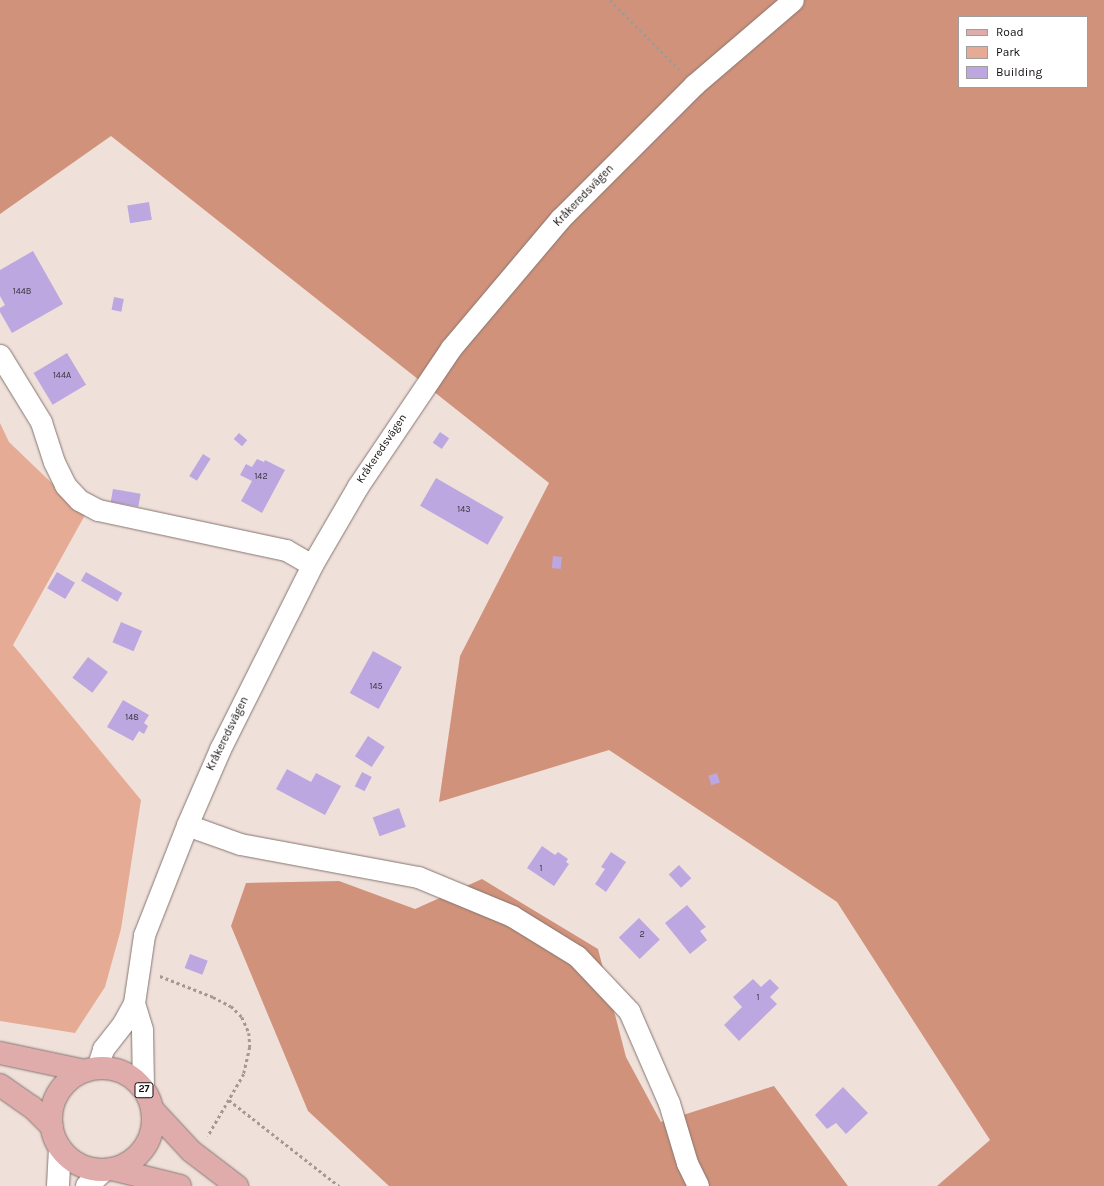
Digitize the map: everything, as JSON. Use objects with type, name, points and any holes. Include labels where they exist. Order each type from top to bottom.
[{"type":"main road","name":"27","points":[[0,1053],[91,1070],[110,1069],[123,1072],[134,1079],[143,1088],[152,1109],[153,1122],[151,1135],[145,1147],[136,1157],[125,1164],[108,1169]]},
{"type":"main road","points":[[91,1070],[68,1081],[61,1089],[53,1107],[52,1127],[60,1148],[67,1156],[79,1164],[93,1169],[108,1169],[180,1186]]},
{"type":"main road","points":[[0,1086],[32,1107],[52,1127]]},
{"type":"main road","name":"27","points":[[152,1109],[191,1151],[237,1186]]},
{"type":"street","name":"Kråkeredsvägen","points":[[134,1003],[144,935],[187,825],[220,749],[312,565],[358,486],[452,348],[560,219],[694,85],[792,0]]},
{"type":"street","points":[[0,355],[41,422],[54,462],[65,485],[79,500],[98,510],[286,550],[312,565]]},
{"type":"street","points":[[187,825],[240,844],[418,877],[512,916],[577,956],[629,1011],[669,1103],[687,1163],[698,1186]]},
{"type":"street","points":[[91,1070],[103,1050],[123,1023],[134,1003]]},
{"type":"street","points":[[134,1003],[142,1030],[143,1088]]},
{"type":"street","points":[[58,1186],[60,1148]]},
{"type":"street","points":[[87,1186],[108,1169]]},
{"type":"path","points":[[610,0],[694,85]]},
{"type":"path","points":[[139,970],[168,978],[213,996],[231,1006],[242,1017],[249,1033],[248,1058],[244,1074],[205,1140]]},
{"type":"path","points":[[228,1100],[339,1186]]},
{"type":"green space","points":[[0,423],[9,442],[85,515],[13,645],[141,800],[121,929],[105,987],[75,1033],[0,1021]]},
{"type":"shaded area","points":[[0,0],[1104,0],[1104,1186],[937,1186],[990,1140],[837,902],[609,750],[439,802],[460,656],[549,483],[111,136],[0,214]]},
{"type":"shaded area","points":[[482,879],[598,949],[626,1057],[661,1122],[774,1086],[848,1186],[389,1186],[308,1111],[231,926],[246,883],[339,881],[415,909]]},
{"type":"building","points":[[149,202],[152,220],[130,223],[127,205]]},
{"type":"building","points":[[33,251],[63,304],[12,333],[0,312],[0,308],[5,305],[0,296],[0,270]]},
{"type":"building","points":[[114,297],[124,299],[121,312],[112,310]]},
{"type":"building","points":[[67,353],[86,385],[53,405],[34,373]]},
{"type":"building","points":[[440,432],[449,438],[442,449],[433,443]]},
{"type":"building","points":[[239,433],[247,440],[242,446],[234,439]]},
{"type":"building","points":[[203,454],[211,459],[197,481],[189,476]]},
{"type":"building","points":[[257,459],[264,462],[265,460],[285,470],[262,513],[241,501],[252,481],[240,475],[246,464],[252,467]]},
{"type":"building","points":[[436,478],[504,517],[488,545],[420,506]]},
{"type":"building","points":[[113,489],[141,494],[138,507],[111,502]]},
{"type":"building","points":[[553,556],[562,557],[561,569],[552,568]]},
{"type":"building","points":[[57,572],[75,583],[65,599],[47,588]]},
{"type":"building","points":[[86,572],[122,593],[117,602],[81,581]]},
{"type":"building","points":[[121,622],[142,631],[134,651],[112,642]]},
{"type":"building","points":[[373,651],[402,667],[379,709],[350,693]]},
{"type":"building","points":[[88,657],[108,672],[92,693],[72,678]]},
{"type":"building","points":[[123,700],[149,715],[144,723],[148,726],[144,734],[139,731],[133,741],[107,727]]},
{"type":"building","points":[[368,736],[385,747],[372,767],[355,756]]},
{"type":"building","points":[[287,769],[311,782],[316,773],[341,786],[325,815],[276,789]]},
{"type":"building","points":[[362,772],[372,777],[365,791],[355,786]]},
{"type":"building","points":[[717,773],[720,783],[711,785],[708,776]]},
{"type":"building","points":[[399,808],[406,827],[380,836],[373,818]]},
{"type":"building","points":[[542,846],[555,855],[558,852],[568,859],[566,862],[569,864],[554,886],[527,868]]},
{"type":"building","points":[[611,852],[626,862],[606,892],[595,884],[605,869],[601,867]]},
{"type":"building","points":[[679,865],[691,878],[681,888],[669,875]]},
{"type":"building","points":[[687,905],[706,927],[700,931],[707,940],[690,954],[665,923]]},
{"type":"building","points":[[639,918],[660,940],[640,959],[619,937]]},
{"type":"building","points":[[190,954],[208,961],[202,975],[185,968]]},
{"type":"building","points":[[753,979],[761,987],[770,979],[779,988],[770,997],[777,1004],[739,1041],[724,1025],[742,1007],[733,997]]},
{"type":"building","points":[[843,1087],[868,1113],[846,1134],[836,1123],[827,1129],[815,1115]]}]
